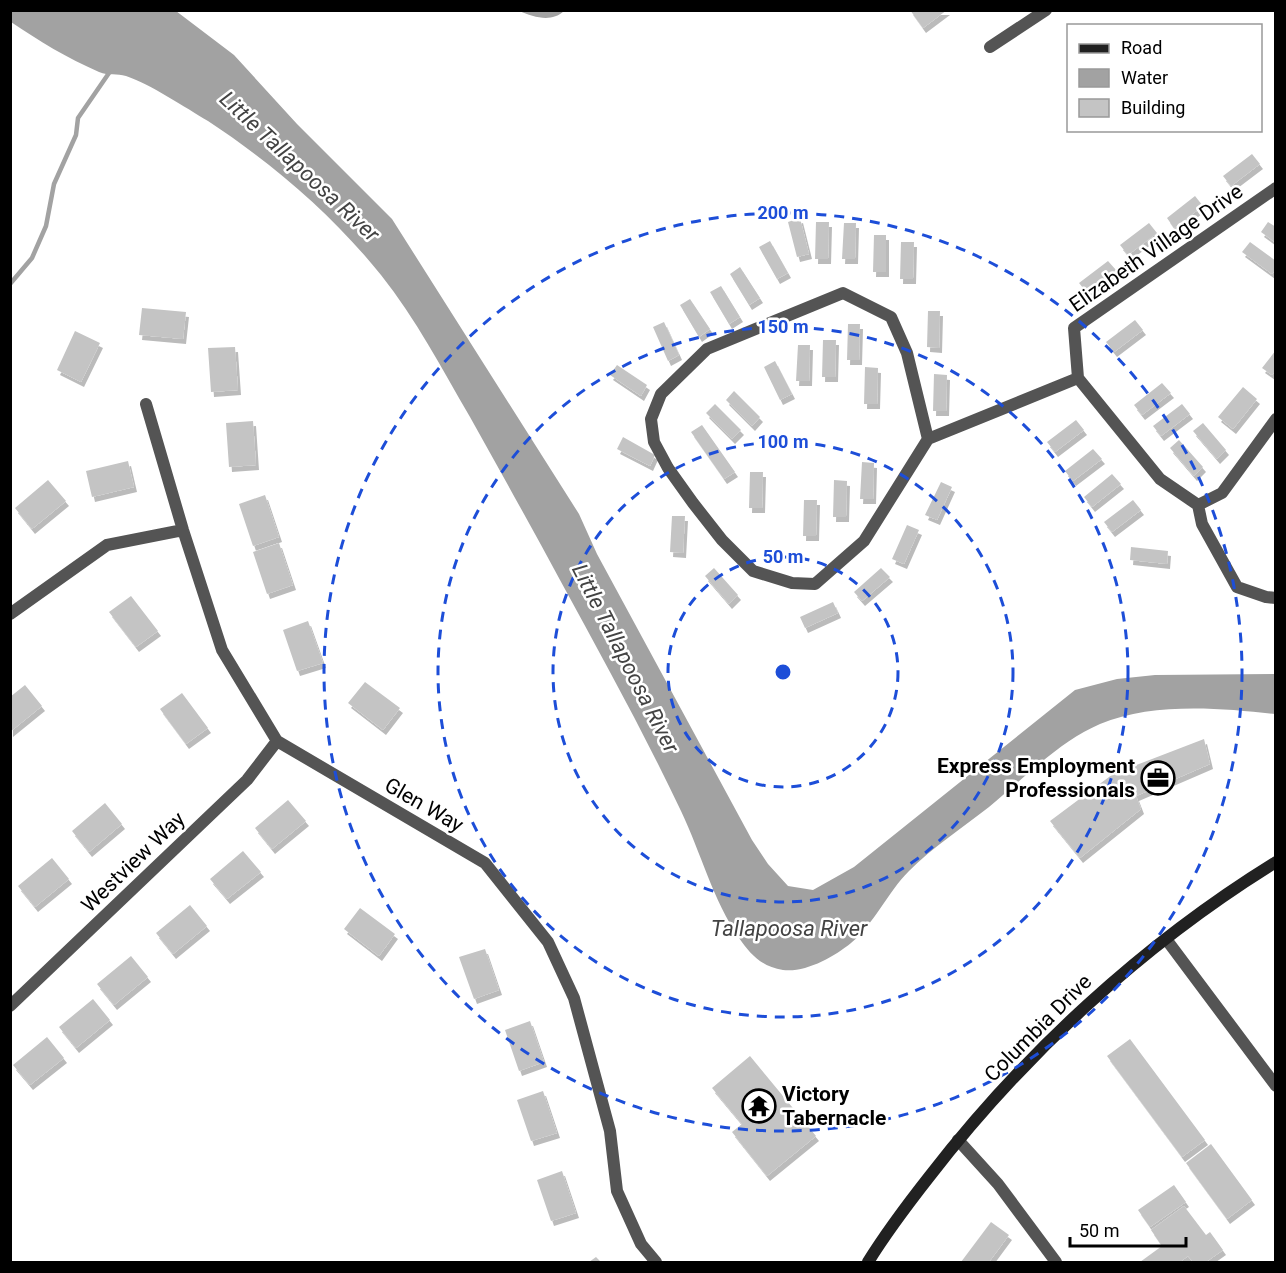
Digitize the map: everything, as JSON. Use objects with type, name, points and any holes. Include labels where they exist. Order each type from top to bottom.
[{"type":"main road","name":"Columbia Drive","points":[[868,1263],[886,1233],[958,1140],[1018,1073],[1109,986],[1166,939],[1275,862]]},
{"type":"street","points":[[990,47],[1047,10]]},
{"type":"street","name":"Elizabeth Village Drive","points":[[1078,378],[1074,328],[1275,188]]},
{"type":"street","points":[[928,439],[907,353],[891,317],[843,293],[707,349],[661,394],[651,418],[654,442],[668,468],[722,540],[753,571],[792,583],[815,584],[864,541],[928,439],[1078,378],[1160,478],[1198,505],[1202,524],[1237,587],[1275,598]]},
{"type":"street","name":"Glen Way","points":[[146,404],[183,531],[222,650],[277,741],[485,863],[548,942],[574,998],[610,1131],[617,1191],[641,1244],[656,1263]]},
{"type":"street","points":[[1198,505],[1222,494],[1275,419]]},
{"type":"street","points":[[10,614],[107,545],[183,531]]},
{"type":"street","name":"Westview Way","points":[[10,1006],[247,780],[277,741]]},
{"type":"street","points":[[1166,939],[1275,1086]]},
{"type":"street","points":[[958,1140],[998,1184],[1056,1263]]},
{"type":"water","points":[[564,10],[559,15],[548,18],[536,17],[519,11]]},
{"type":"water","name":"Tallapoosa River","points":[[10,11],[176,11],[234,55],[297,124],[392,219],[579,514],[597,554],[752,840],[768,864],[788,886],[813,890],[854,867],[1075,690],[1117,679],[1155,675],[1275,674],[1275,714],[1187,708],[1164,710],[1120,717],[1085,731],[1056,750],[989,807],[918,862],[851,943],[819,963],[801,969],[783,970],[763,963],[748,949],[730,923],[714,892],[681,811],[607,666],[439,363],[406,309],[381,275],[322,211],[232,137],[146,85],[126,76],[99,72],[54,49],[11,22]]},
{"type":"building","points":[[910,10],[947,10],[923,28]]},
{"type":"building","points":[[1252,154],[1260,164],[1231,186],[1223,176]]},
{"type":"building","points":[[1195,196],[1203,206],[1174,228],[1167,218]]},
{"type":"building","points":[[800,218],[809,254],[797,257],[788,222]]},
{"type":"building","points":[[816,222],[829,222],[828,259],[815,259]]},
{"type":"building","points":[[1268,222],[1276,227],[1276,243],[1261,232]]},
{"type":"building","points":[[844,223],[856,223],[855,259],[842,259]]},
{"type":"building","points":[[1149,223],[1157,233],[1128,255],[1120,245]]},
{"type":"building","points":[[874,235],[886,235],[886,272],[873,272]]},
{"type":"building","points":[[770,241],[788,273],[777,279],[759,247]]},
{"type":"building","points":[[901,242],[914,242],[913,279],[900,279]]},
{"type":"building","points":[[1250,242],[1276,261],[1276,269],[1272,274],[1242,252]]},
{"type":"building","points":[[1108,261],[1116,270],[1087,293],[1079,283]]},
{"type":"building","points":[[740,267],[760,298],[749,305],[730,274]]},
{"type":"building","points":[[721,286],[740,317],[729,324],[710,292]]},
{"type":"building","points":[[690,299],[710,329],[699,337],[680,305]]},
{"type":"building","points":[[142,308],[186,312],[183,339],[139,335]]},
{"type":"building","points":[[928,311],[940,311],[939,348],[927,347]]},
{"type":"building","points":[[1135,320],[1143,330],[1114,352],[1106,342]]},
{"type":"building","points":[[664,322],[679,355],[668,361],[653,327]]},
{"type":"building","points":[[848,324],[860,324],[859,360],[847,360]]},
{"type":"building","points":[[75,331],[100,343],[81,382],[57,370]]},
{"type":"building","points":[[823,340],[836,340],[835,377],[822,377]]},
{"type":"building","points":[[798,345],[810,345],[809,381],[796,381]]},
{"type":"building","points":[[235,347],[238,390],[211,392],[208,348]]},
{"type":"building","points":[[1276,350],[1276,371],[1272,375],[1262,368]]},
{"type":"building","points":[[775,361],[792,394],[780,400],[764,367]]},
{"type":"building","points":[[617,365],[647,385],[641,396],[610,375]]},
{"type":"building","points":[[865,367],[878,368],[877,404],[864,404]]},
{"type":"building","points":[[934,374],[947,375],[946,411],[933,411]]},
{"type":"building","points":[[1162,383],[1171,393],[1142,415],[1134,405]]},
{"type":"building","points":[[1243,387],[1257,399],[1233,429],[1218,417]]},
{"type":"building","points":[[734,391],[760,417],[752,426],[726,400]]},
{"type":"building","points":[[715,404],[741,430],[732,439],[706,413]]},
{"type":"building","points":[[1182,404],[1190,414],[1161,436],[1153,426]]},
{"type":"building","points":[[1076,420],[1084,430],[1055,452],[1047,442]]},
{"type":"building","points":[[253,421],[256,465],[229,467],[226,423]]},
{"type":"building","points":[[1203,423],[1226,450],[1217,459],[1193,431]]},
{"type":"building","points":[[702,425],[735,472],[724,479],[691,432]]},
{"type":"building","points":[[623,437],[655,455],[650,466],[617,449]]},
{"type":"building","points":[[1179,440],[1203,467],[1194,476],[1170,448]]},
{"type":"building","points":[[1093,449],[1102,459],[1073,481],[1065,471]]},
{"type":"building","points":[[128,461],[134,487],[92,497],[86,471]]},
{"type":"building","points":[[862,462],[874,463],[873,499],[860,499]]},
{"type":"building","points":[[750,472],[763,472],[762,508],[749,508]]},
{"type":"building","points":[[1112,474],[1121,484],[1092,507],[1084,497]]},
{"type":"building","points":[[48,480],[66,501],[32,529],[15,508]]},
{"type":"building","points":[[834,480],[847,481],[846,517],[833,517]]},
{"type":"building","points":[[941,482],[952,487],[937,520],[925,515]]},
{"type":"building","points":[[265,495],[279,537],[253,546],[239,504]]},
{"type":"building","points":[[804,500],[817,500],[816,536],[803,536]]},
{"type":"building","points":[[1133,500],[1141,510],[1112,532],[1104,522]]},
{"type":"building","points":[[672,516],[685,516],[683,553],[670,552]]},
{"type":"building","points":[[907,525],[919,530],[904,564],[892,559]]},
{"type":"building","points":[[279,543],[293,585],[267,594],[253,552]]},
{"type":"building","points":[[1131,547],[1168,551],[1167,564],[1130,560]]},
{"type":"building","points":[[714,568],[738,595],[729,604],[705,576]]},
{"type":"building","points":[[881,568],[890,577],[862,601],[854,592]]},
{"type":"building","points":[[131,596],[158,631],[136,647],[109,612]]},
{"type":"building","points":[[833,602],[838,613],[805,628],[800,617]]},
{"type":"building","points":[[308,621],[323,663],[297,671],[283,630]]},
{"type":"building","points":[[365,682],[400,708],[383,730],[348,703]]},
{"type":"building","points":[[25,685],[42,706],[10,732],[10,697]]},
{"type":"building","points":[[182,693],[208,728],[186,744],[160,709]]},
{"type":"building","points":[[1204,739],[1210,764],[1136,796],[1141,809],[1080,858],[1050,821],[1113,774]]},
{"type":"building","points":[[288,800],[306,821],[272,849],[255,828]]},
{"type":"building","points":[[105,803],[122,824],[89,852],[72,831]]},
{"type":"building","points":[[243,851],[261,872],[227,899],[210,879]]},
{"type":"building","points":[[52,858],[69,879],[35,907],[18,886]]},
{"type":"building","points":[[190,905],[207,926],[173,954],[156,933]]},
{"type":"building","points":[[360,908],[395,934],[379,956],[344,929]]},
{"type":"building","points":[[485,949],[499,990],[474,999],[459,957]]},
{"type":"building","points":[[131,956],[148,977],[114,1005],[97,984]]},
{"type":"building","points":[[93,999],[110,1020],[76,1048],[59,1027]]},
{"type":"building","points":[[530,1021],[544,1062],[519,1071],[505,1030]]},
{"type":"building","points":[[47,1037],[64,1058],[30,1085],[13,1065]]},
{"type":"building","points":[[1130,1039],[1205,1140],[1182,1157],[1107,1056]]},
{"type":"building","name":"Victory Tabernacle","points":[[750,1056],[816,1136],[767,1176],[732,1132],[742,1124],[712,1088]]},
{"type":"building","points":[[543,1091],[557,1133],[531,1141],[517,1100]]},
{"type":"building","points":[[1211,1144],[1252,1200],[1227,1219],[1186,1163]]},
{"type":"building","points":[[562,1171],[576,1213],[551,1221],[537,1180]]},
{"type":"building","points":[[1174,1185],[1186,1202],[1150,1227],[1138,1210]]},
{"type":"building","points":[[1184,1206],[1206,1235],[1210,1232],[1223,1250],[1206,1262],[1193,1262],[1188,1256],[1180,1262],[1140,1262],[1162,1246],[1151,1230]]},
{"type":"building","points":[[991,1222],[1009,1235],[989,1262],[961,1262]]},
{"type":"building","points":[[596,1257],[601,1262],[589,1262]]},
{"type":"waterway","points":[[10,284],[32,258],[46,226],[54,184],[76,135],[78,118],[109,73]]},
{"type":"place","name":"Express Employment Professionals","points":[[1158,778]]},
{"type":"place","name":"Victory Tabernacle","points":[[759,1106]]},
{"type":"water label","name":"Little Tallapoosa River","points":[[300,166]]},
{"type":"water label","name":"Little Tallapoosa River","points":[[626,658]]}]
